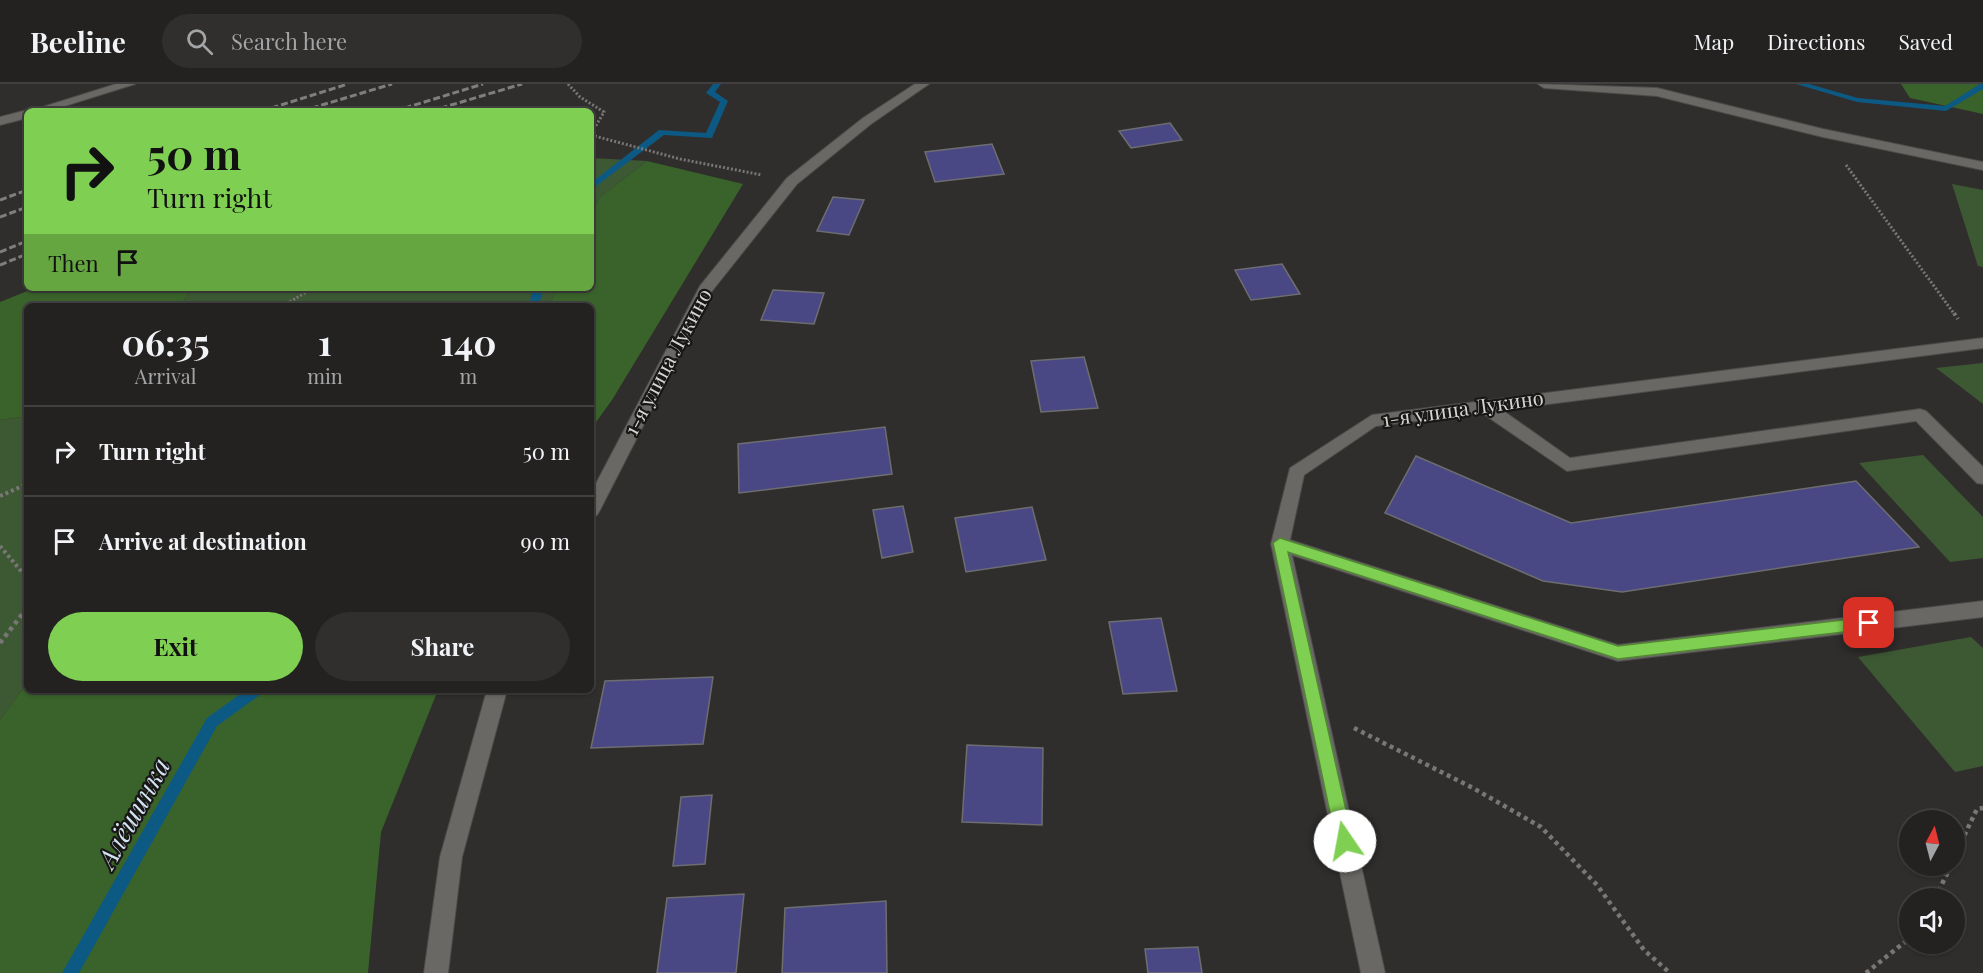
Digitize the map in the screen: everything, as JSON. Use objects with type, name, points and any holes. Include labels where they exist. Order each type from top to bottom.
[{"type":"street","points":[[46,108],[129,84]]},
{"type":"street","name":"1-я улица Лукино","points":[[594,504],[705,289],[792,181],[867,122],[923,84]]},
{"type":"street","points":[[1544,84],[1657,92],[1823,133],[1983,166]]},
{"type":"street","points":[[0,121],[24,115]]},
{"type":"street","name":"1-я улица Лукино","points":[[1373,973],[1280,543],[1296,472],[1372,421],[1979,343]]},
{"type":"street","points":[[1483,405],[1567,465],[1920,415],[1983,478]]},
{"type":"street","points":[[1280,543],[1618,652],[1983,609]]},
{"type":"street","points":[[436,973],[451,857],[496,693]]},
{"type":"path","points":[[568,84],[580,97],[604,112],[594,130]]},
{"type":"path","points":[[1823,133],[1979,343]]},
{"type":"path","points":[[594,136],[680,159],[792,181]]},
{"type":"path","points":[[287,303],[307,291]]},
{"type":"path","points":[[0,496],[24,485]]},
{"type":"path","points":[[0,546],[11,556],[24,574]]},
{"type":"path","points":[[0,643],[24,612]]},
{"type":"path","points":[[1317,709],[1473,788],[1541,827],[1597,885],[1644,950],[1670,973]]},
{"type":"path","points":[[1965,834],[1977,809],[1983,808]]},
{"type":"path","points":[[1866,973],[1899,947]]},
{"type":"green space","points":[[1901,84],[1983,84],[1983,114],[1910,98]]},
{"type":"green space","points":[[594,158],[647,161],[599,198],[594,209]]},
{"type":"green space","points":[[647,161],[743,184],[612,400],[594,425],[594,303],[550,303],[556,291],[594,291],[594,209],[599,198]]},
{"type":"green space","points":[[1952,184],[1983,190],[1983,267],[1978,266]]},
{"type":"green space","points":[[28,291],[192,291],[182,303],[24,303],[24,416],[0,420],[0,302]]},
{"type":"green space","points":[[192,291],[556,291],[550,303],[182,303]]},
{"type":"green space","points":[[1983,363],[1983,404],[1936,368]]},
{"type":"green space","points":[[24,416],[24,687],[0,720],[0,420]]},
{"type":"green space","points":[[1923,455],[1983,517],[1983,558],[1950,562],[1859,463]]},
{"type":"green space","points":[[1971,637],[1983,648],[1983,766],[1955,772],[1858,657]]},
{"type":"green space","points":[[24,687],[24,693],[437,693],[381,832],[368,973],[0,973],[0,720]]},
{"type":"building","points":[[1170,123],[1182,140],[1131,148],[1119,131]]},
{"type":"building","points":[[992,144],[1004,174],[935,182],[925,152]]},
{"type":"building","points":[[833,197],[864,200],[849,235],[817,231]]},
{"type":"building","points":[[1282,264],[1300,294],[1251,300],[1235,270]]},
{"type":"building","points":[[773,290],[824,293],[814,324],[761,320]]},
{"type":"building","points":[[1084,357],[1098,408],[1041,412],[1031,361]]},
{"type":"building","points":[[885,427],[892,474],[739,493],[738,444]]},
{"type":"building","points":[[1416,456],[1571,523],[1856,481],[1919,547],[1622,592],[1543,581],[1385,513]]},
{"type":"building","points":[[903,506],[913,552],[882,558],[873,510]]},
{"type":"building","points":[[1032,507],[1046,560],[966,572],[955,518]]},
{"type":"building","points":[[1161,618],[1177,691],[1123,694],[1109,622]]},
{"type":"building","points":[[713,677],[703,744],[591,748],[605,681]]},
{"type":"building","points":[[967,745],[1043,748],[1042,825],[962,822]]},
{"type":"building","points":[[712,795],[705,864],[673,866],[681,797]]},
{"type":"building","points":[[744,894],[736,973],[657,973],[667,898]]},
{"type":"building","points":[[886,901],[887,973],[782,973],[785,908]]},
{"type":"building","points":[[1198,947],[1202,973],[1148,973],[1145,949]]},
{"type":"waterway","name":"Алёшинка","points":[[594,185],[662,132],[709,136],[724,101],[710,93],[717,84]]},
{"type":"waterway","name":"Алёшинка","points":[[1800,84],[1857,100],[1946,109],[1983,86]]},
{"type":"waterway","name":"Алёшинка","points":[[535,303],[537,291]]},
{"type":"waterway","name":"Алёшинка","points":[[70,973],[212,722],[252,693]]},
{"type":"railway","points":[[272,108],[348,84]]},
{"type":"railway","points":[[312,108],[392,84]]},
{"type":"railway","points":[[405,108],[483,84]]},
{"type":"railway","points":[[441,108],[522,84]]},
{"type":"railway","points":[[0,200],[24,191]]},
{"type":"railway","points":[[0,217],[24,208]]},
{"type":"railway","points":[[0,252],[24,242]]},
{"type":"railway","points":[[0,265],[24,255]]},
{"type":"route","points":[[1345,841],[1280,543],[1618,652],[1869,623]]}]
